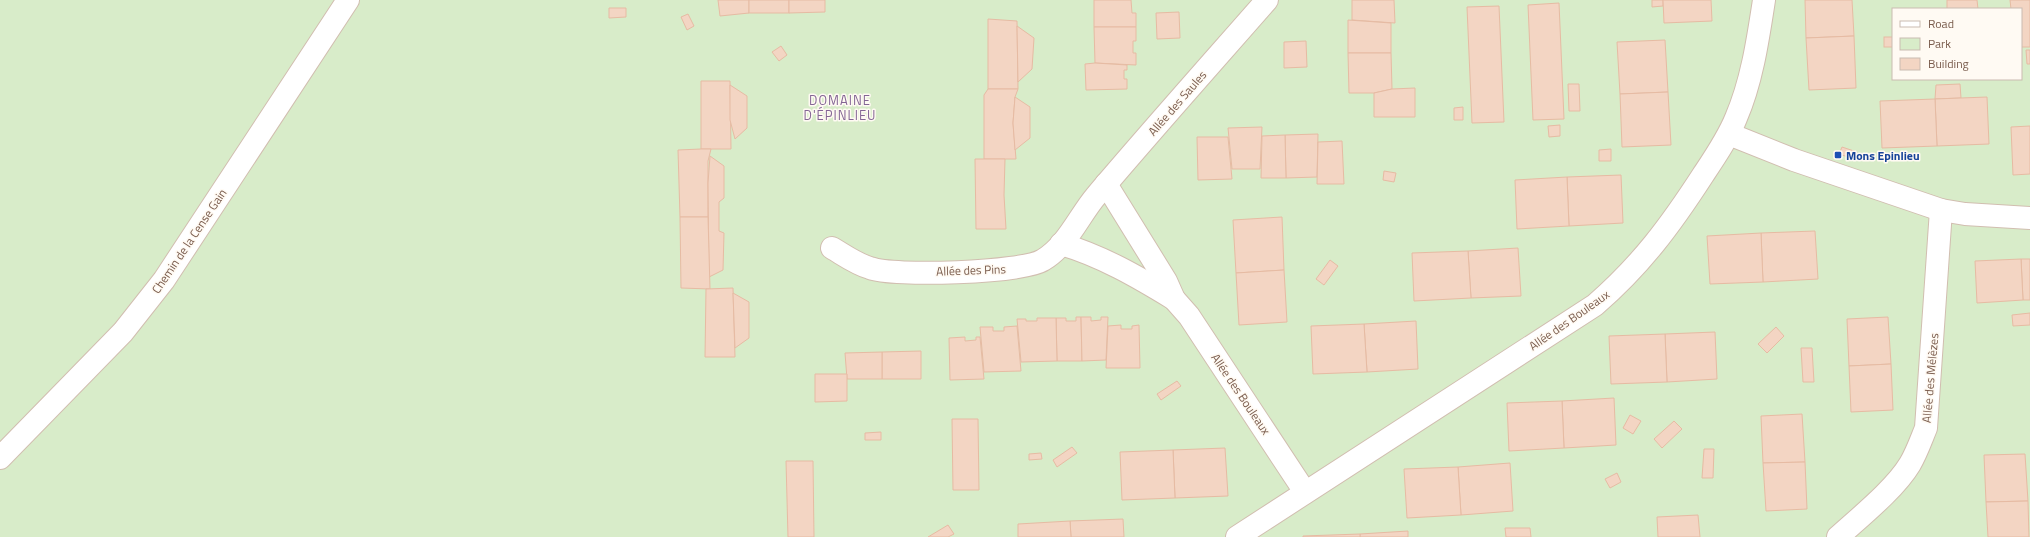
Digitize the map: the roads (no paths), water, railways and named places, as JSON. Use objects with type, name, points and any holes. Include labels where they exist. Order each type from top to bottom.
[{"type":"street","name":"Chemin de la Cense Gain","points":[[0,458],[123,332],[164,280],[348,0]]},
{"type":"street","name":"Allée des Saules","points":[[1088,206],[1267,0]]},
{"type":"street","name":"Allée des Bouleaux","points":[[1237,537],[1595,305],[1622,281],[1663,235],[1729,134],[1745,93],[1754,58],[1764,0]]},
{"type":"street","points":[[1729,134],[1794,160],[1941,210],[1965,214],[2030,218]]},
{"type":"street","name":"Allée des Bouleaux","points":[[1106,184],[1166,281],[1174,299],[1189,316],[1305,492]]},
{"type":"street","name":"Allée des Pins","points":[[832,248],[870,269],[888,271],[942,272],[1016,269],[1042,261],[1061,244],[1088,206]]},
{"type":"street","name":"Allée des Mélèzes","points":[[1838,537],[1895,482],[1909,466],[1926,428],[1941,210]]},
{"type":"street","name":"Allée des Bouleaux","points":[[1061,244],[1084,251],[1125,270],[1174,299]]},
{"type":"place","name":"Mons Epinlieu","points":[[1838,155]]},
{"type":"district","name":"DOMAINE D'ÉPINLIEU","points":[[840,108]]}]
